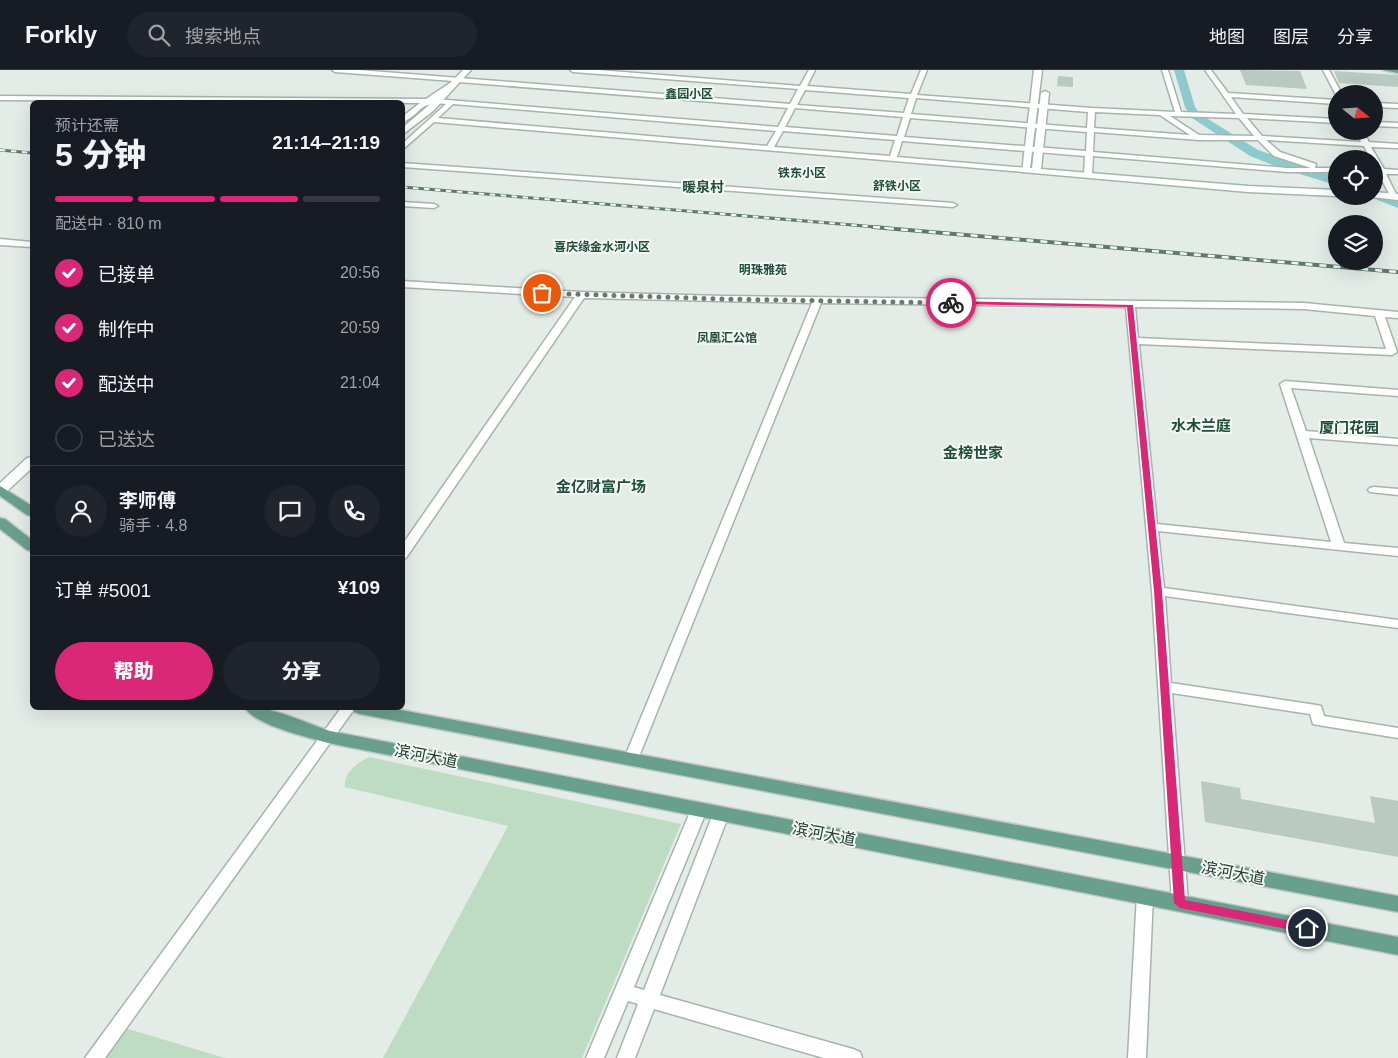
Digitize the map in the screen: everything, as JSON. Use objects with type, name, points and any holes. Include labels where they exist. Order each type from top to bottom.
[{"type":"main road","points":[[1387,70],[1398,71]]},
{"type":"main road","points":[[0,490],[30,511]]},
{"type":"main road","points":[[0,522],[30,545]]},
{"type":"main road","name":"滨河大道","points":[[257,710],[269,717],[328,737],[1145,895],[1398,946]]},
{"type":"main road","name":"滨河大道","points":[[371,710],[1398,904]]},
{"type":"street","points":[[335,70],[1200,139],[1261,138],[1398,146]]},
{"type":"street","points":[[405,131],[438,101],[467,70]]},
{"type":"street","points":[[573,70],[1044,107],[1180,115],[1240,115],[1328,120]]},
{"type":"street","points":[[770,148],[812,70]]},
{"type":"street","points":[[893,159],[913,96],[924,70]]},
{"type":"street","points":[[1025,170],[1038,70]]},
{"type":"street","points":[[1165,70],[1180,115]]},
{"type":"street","points":[[1208,70],[1240,115],[1277,154],[1325,170]]},
{"type":"street","points":[[1326,70],[1334,85]]},
{"type":"street","points":[[1036,171],[1047,79]]},
{"type":"street","points":[[405,119],[427,101],[458,81]]},
{"type":"street","points":[[1225,95],[1328,101]]},
{"type":"street","points":[[0,98],[285,100]]},
{"type":"street","points":[[405,101],[452,102],[900,137],[1287,170],[1325,170]]},
{"type":"street","points":[[405,145],[452,102]]},
{"type":"street","points":[[1383,105],[1398,106]]},
{"type":"street","points":[[1088,175],[1092,110]]},
{"type":"street","points":[[1163,114],[1200,139]]},
{"type":"street","points":[[433,120],[1248,189],[1328,193]]},
{"type":"street","points":[[1383,124],[1398,125]]},
{"type":"street","points":[[1364,140],[1368,150]]},
{"type":"street","points":[[405,165],[953,205]]},
{"type":"street","points":[[1383,171],[1398,172]]},
{"type":"street","points":[[1383,179],[1396,197]]},
{"type":"street","points":[[1383,196],[1396,197]]},
{"type":"street","points":[[405,204],[434,206]]},
{"type":"street","points":[[0,242],[30,245]]},
{"type":"street","points":[[405,284],[581,295],[1130,305],[1304,306],[1398,314]]},
{"type":"street","points":[[405,551],[581,295]]},
{"type":"street","points":[[631,759],[817,300]]},
{"type":"street","points":[[1130,305],[1158,591],[1180,903]]},
{"type":"street","points":[[1135,341],[1392,352],[1379,312]]},
{"type":"street","points":[[1339,546],[1285,384],[1398,393]]},
{"type":"street","points":[[1302,434],[1398,442]]},
{"type":"street","points":[[18,474],[30,459]]},
{"type":"street","points":[[0,490],[30,465]]},
{"type":"street","points":[[1374,490],[1398,492]]},
{"type":"street","points":[[1152,527],[1398,552]]},
{"type":"street","points":[[1158,591],[1398,624]]},
{"type":"street","points":[[1164,687],[1316,710],[1318,720],[1398,733]]},
{"type":"street","points":[[94,1058],[347,710]]},
{"type":"street","points":[[595,1058],[699,810]]},
{"type":"street","points":[[626,1058],[721,814]]},
{"type":"street","points":[[1137,1058],[1145,895]]},
{"type":"street","points":[[623,992],[853,1058]]},
{"type":"green space","points":[[369,757],[681,824],[582,1058],[383,1058],[508,826],[345,787],[346,777],[349,773],[356,765]]},
{"type":"green space","points":[[125,1028],[225,1058],[104,1058]]},
{"type":"building","points":[[1240,70],[1300,71],[1307,89],[1246,85]]},
{"type":"building","points":[[1334,71],[1398,75],[1398,87],[1339,83]]},
{"type":"building","points":[[1058,76],[1073,77],[1073,87],[1057,86]]},
{"type":"building","points":[[1201,781],[1240,788],[1241,799],[1375,823],[1370,796],[1398,801],[1398,857],[1205,822]]},
{"type":"waterway","points":[[1179,70],[1190,107],[1196,116],[1254,153],[1284,165],[1328,179]]},
{"type":"waterway","points":[[1383,198],[1398,204]]},
{"type":"railway","points":[[0,150],[30,153]]},
{"type":"railway","points":[[405,187],[888,228]]},
{"type":"railway","points":[[873,227],[1398,272]]},
{"type":"way so far","points":[[542,293],[722,299],[951,303]]},
{"type":"district","name":"鑫园小区","points":[[689,94]]},
{"type":"district","name":"铁东小区","points":[[802,173]]},
{"type":"district","name":"舒铁小区","points":[[897,186]]},
{"type":"district","name":"暖泉村","points":[[703,187]]},
{"type":"district","name":"喜庆缘金水河小区","points":[[602,247]]},
{"type":"district","name":"明珠雅苑","points":[[763,270]]},
{"type":"district","name":"凤凰汇公馆","points":[[727,338]]},
{"type":"district","name":"水木兰庭","points":[[1201,425]]},
{"type":"district","name":"厦门花园","points":[[1349,427]]},
{"type":"district","name":"金榜世家","points":[[973,452]]},
{"type":"district","name":"金亿财富广场","points":[[601,486]]},
{"type":"route","points":[[951,303],[1130,305],[1158,591],[1180,903],[1307,928]]}]
